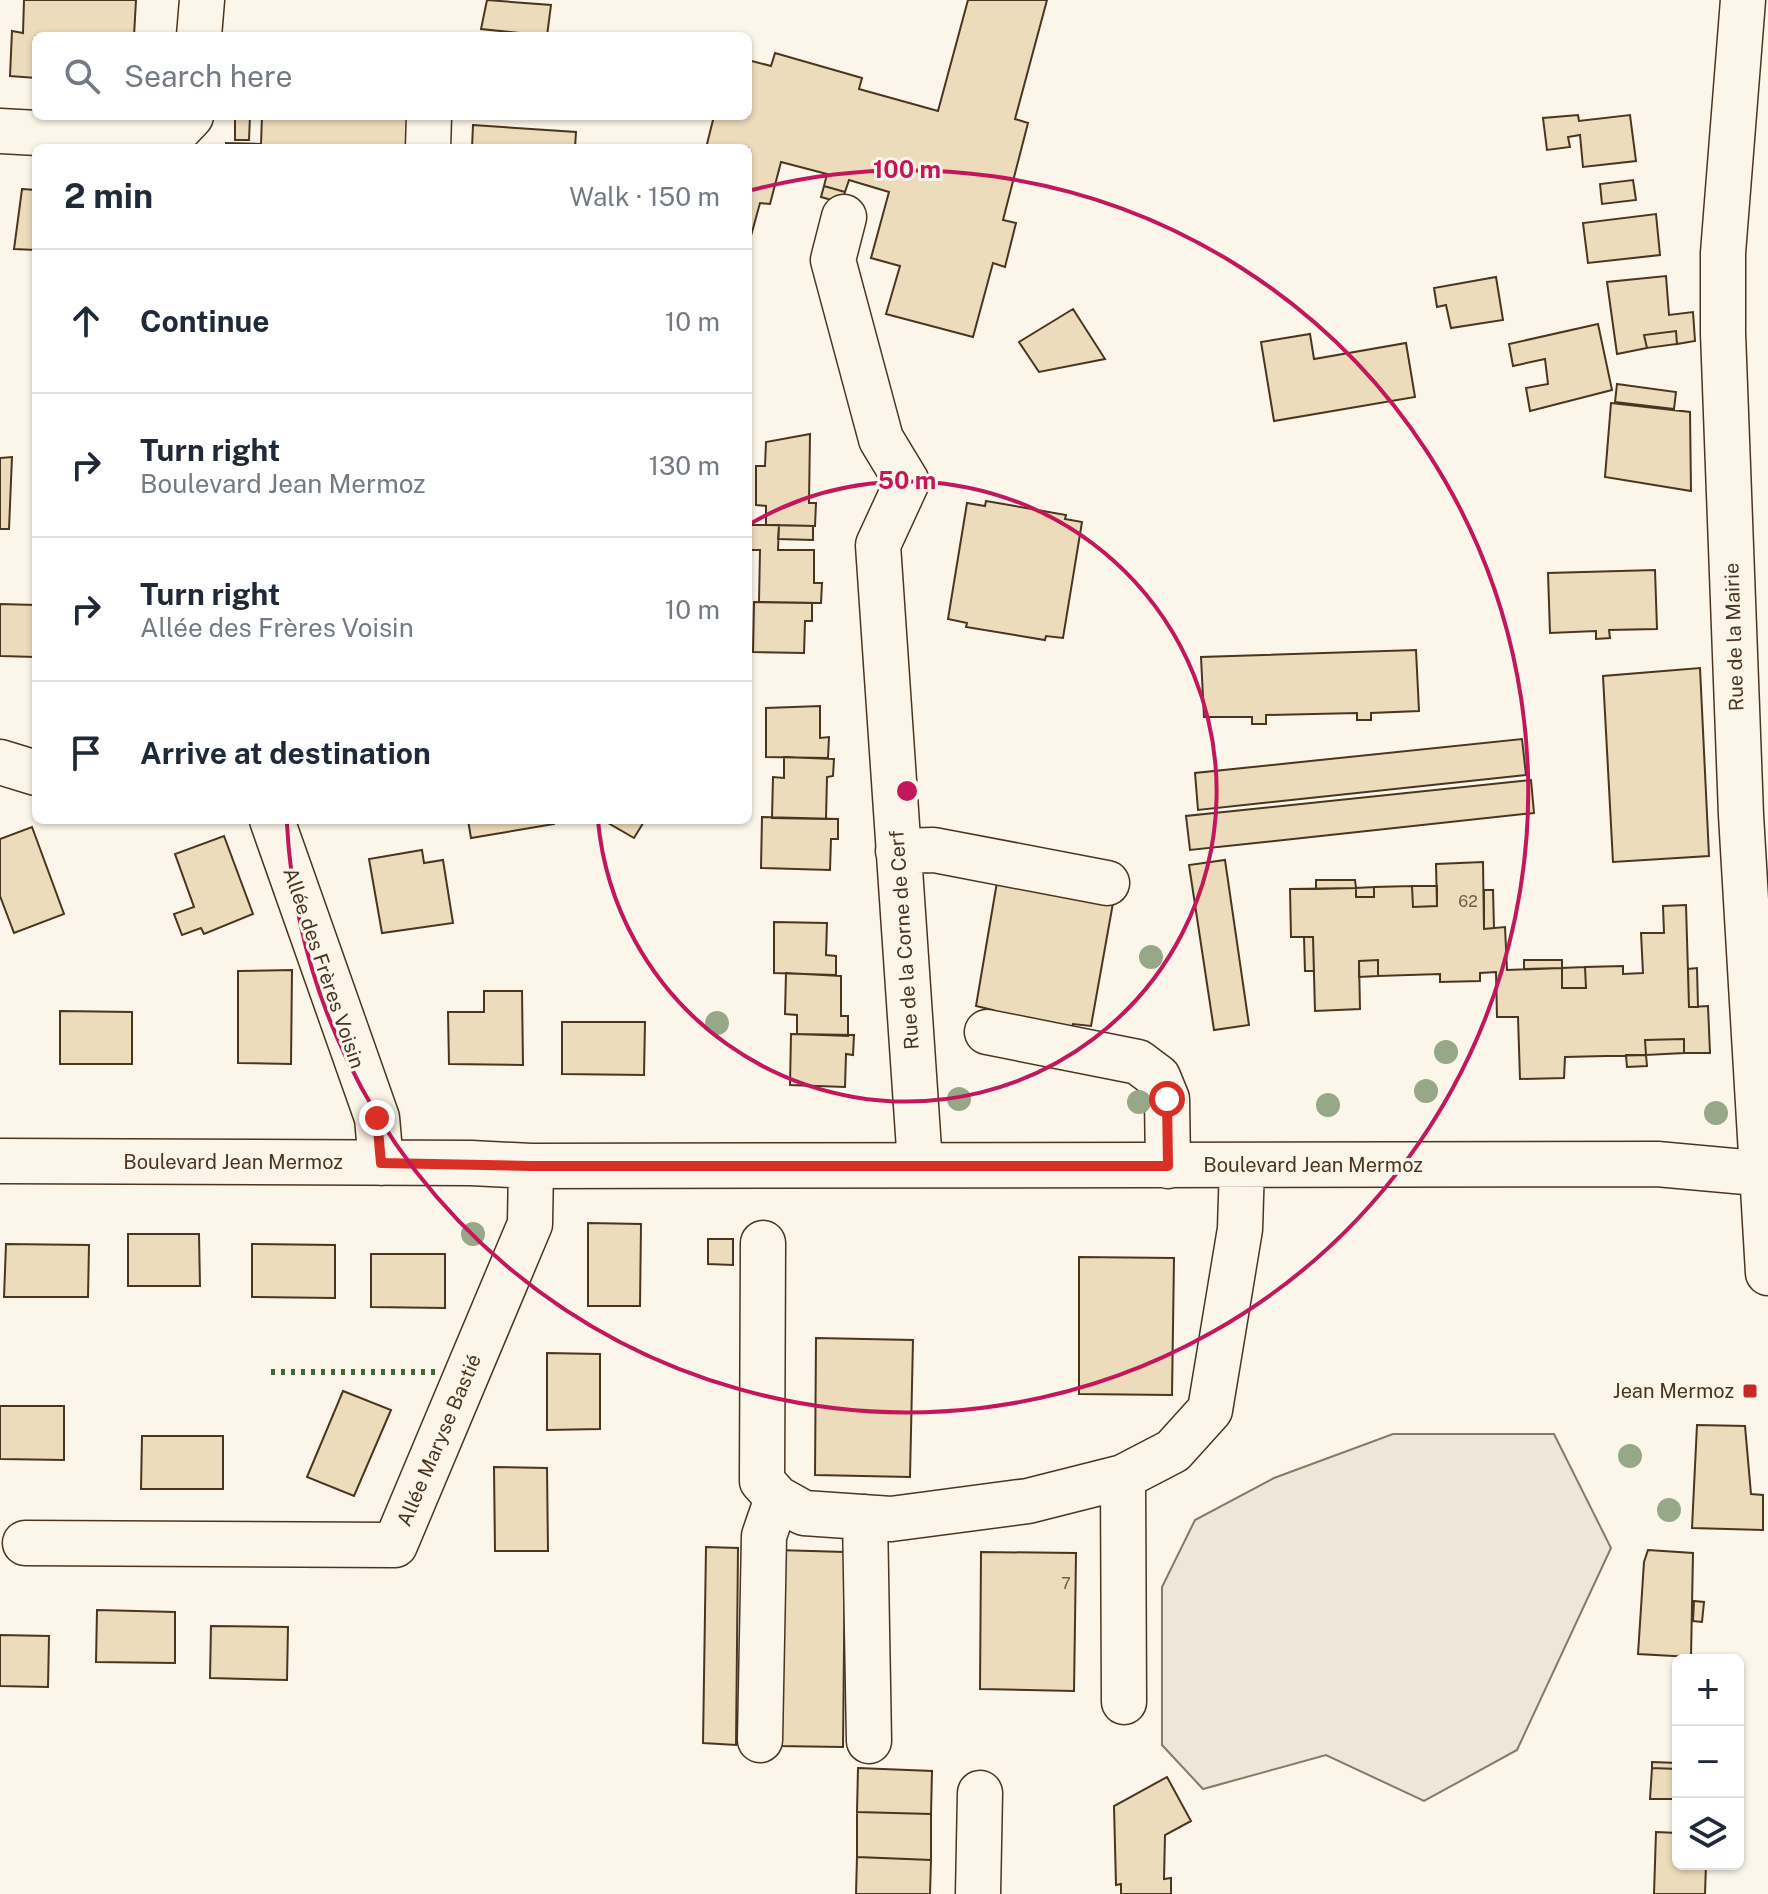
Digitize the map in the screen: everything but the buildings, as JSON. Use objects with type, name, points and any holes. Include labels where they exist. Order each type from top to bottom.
[{"type":"street","points":[[199,32],[202,0]]},
{"type":"street","name":"Rue de la Mairie","points":[[1743,0],[1723,253],[1723,333],[1741,815],[1765,1174],[1768,1273]]},
{"type":"street","points":[[428,144],[429,120]]},
{"type":"street","points":[[0,131],[149,139],[190,130]]},
{"type":"street","name":"Rue de la Corne de Cerf","points":[[844,217],[833,260],[881,439],[907,482],[878,545],[920,1164]]},
{"type":"street","points":[[0,762],[32,772]]},
{"type":"street","name":"Allée des Frères Voisin","points":[[273,824],[377,1118],[381,1163]]},
{"type":"street","points":[[898,851],[934,850],[1107,883]]},
{"type":"street","points":[[987,1032],[1138,1062],[1158,1077],[1167,1099],[1168,1166]]},
{"type":"street","name":"Boulevard Jean Mermoz","points":[[0,1161],[531,1166],[1657,1164],[1765,1174]]},
{"type":"street","points":[[763,1243],[762,1481],[777,1498],[804,1513],[891,1519],[1028,1501],[1123,1477],[1173,1451],[1210,1410],[1240,1229],[1242,1165]]},
{"type":"street","name":"Allée Maryse Bastié","points":[[25,1543],[395,1545],[530,1224],[531,1166]]},
{"type":"street","points":[[1123,1477],[1124,1702]]},
{"type":"street","points":[[760,1740],[764,1536],[777,1498]]},
{"type":"street","points":[[865,1517],[869,1741]]},
{"type":"street","points":[[978,1894],[980,1793]]},
{"type":"shaded area","points":[[1393,1434],[1554,1434],[1611,1548],[1517,1750],[1424,1801],[1326,1755],[1203,1789],[1162,1745],[1162,1587],[1195,1520],[1274,1478]]},
{"type":"hedge","points":[[271,1372],[437,1372]]},
{"type":"place","name":"Jean Mermoz","points":[[1750,1391]]},
{"type":"route","points":[[377,1118],[381,1133],[381,1163],[531,1166],[1168,1166],[1167,1099]]}]
